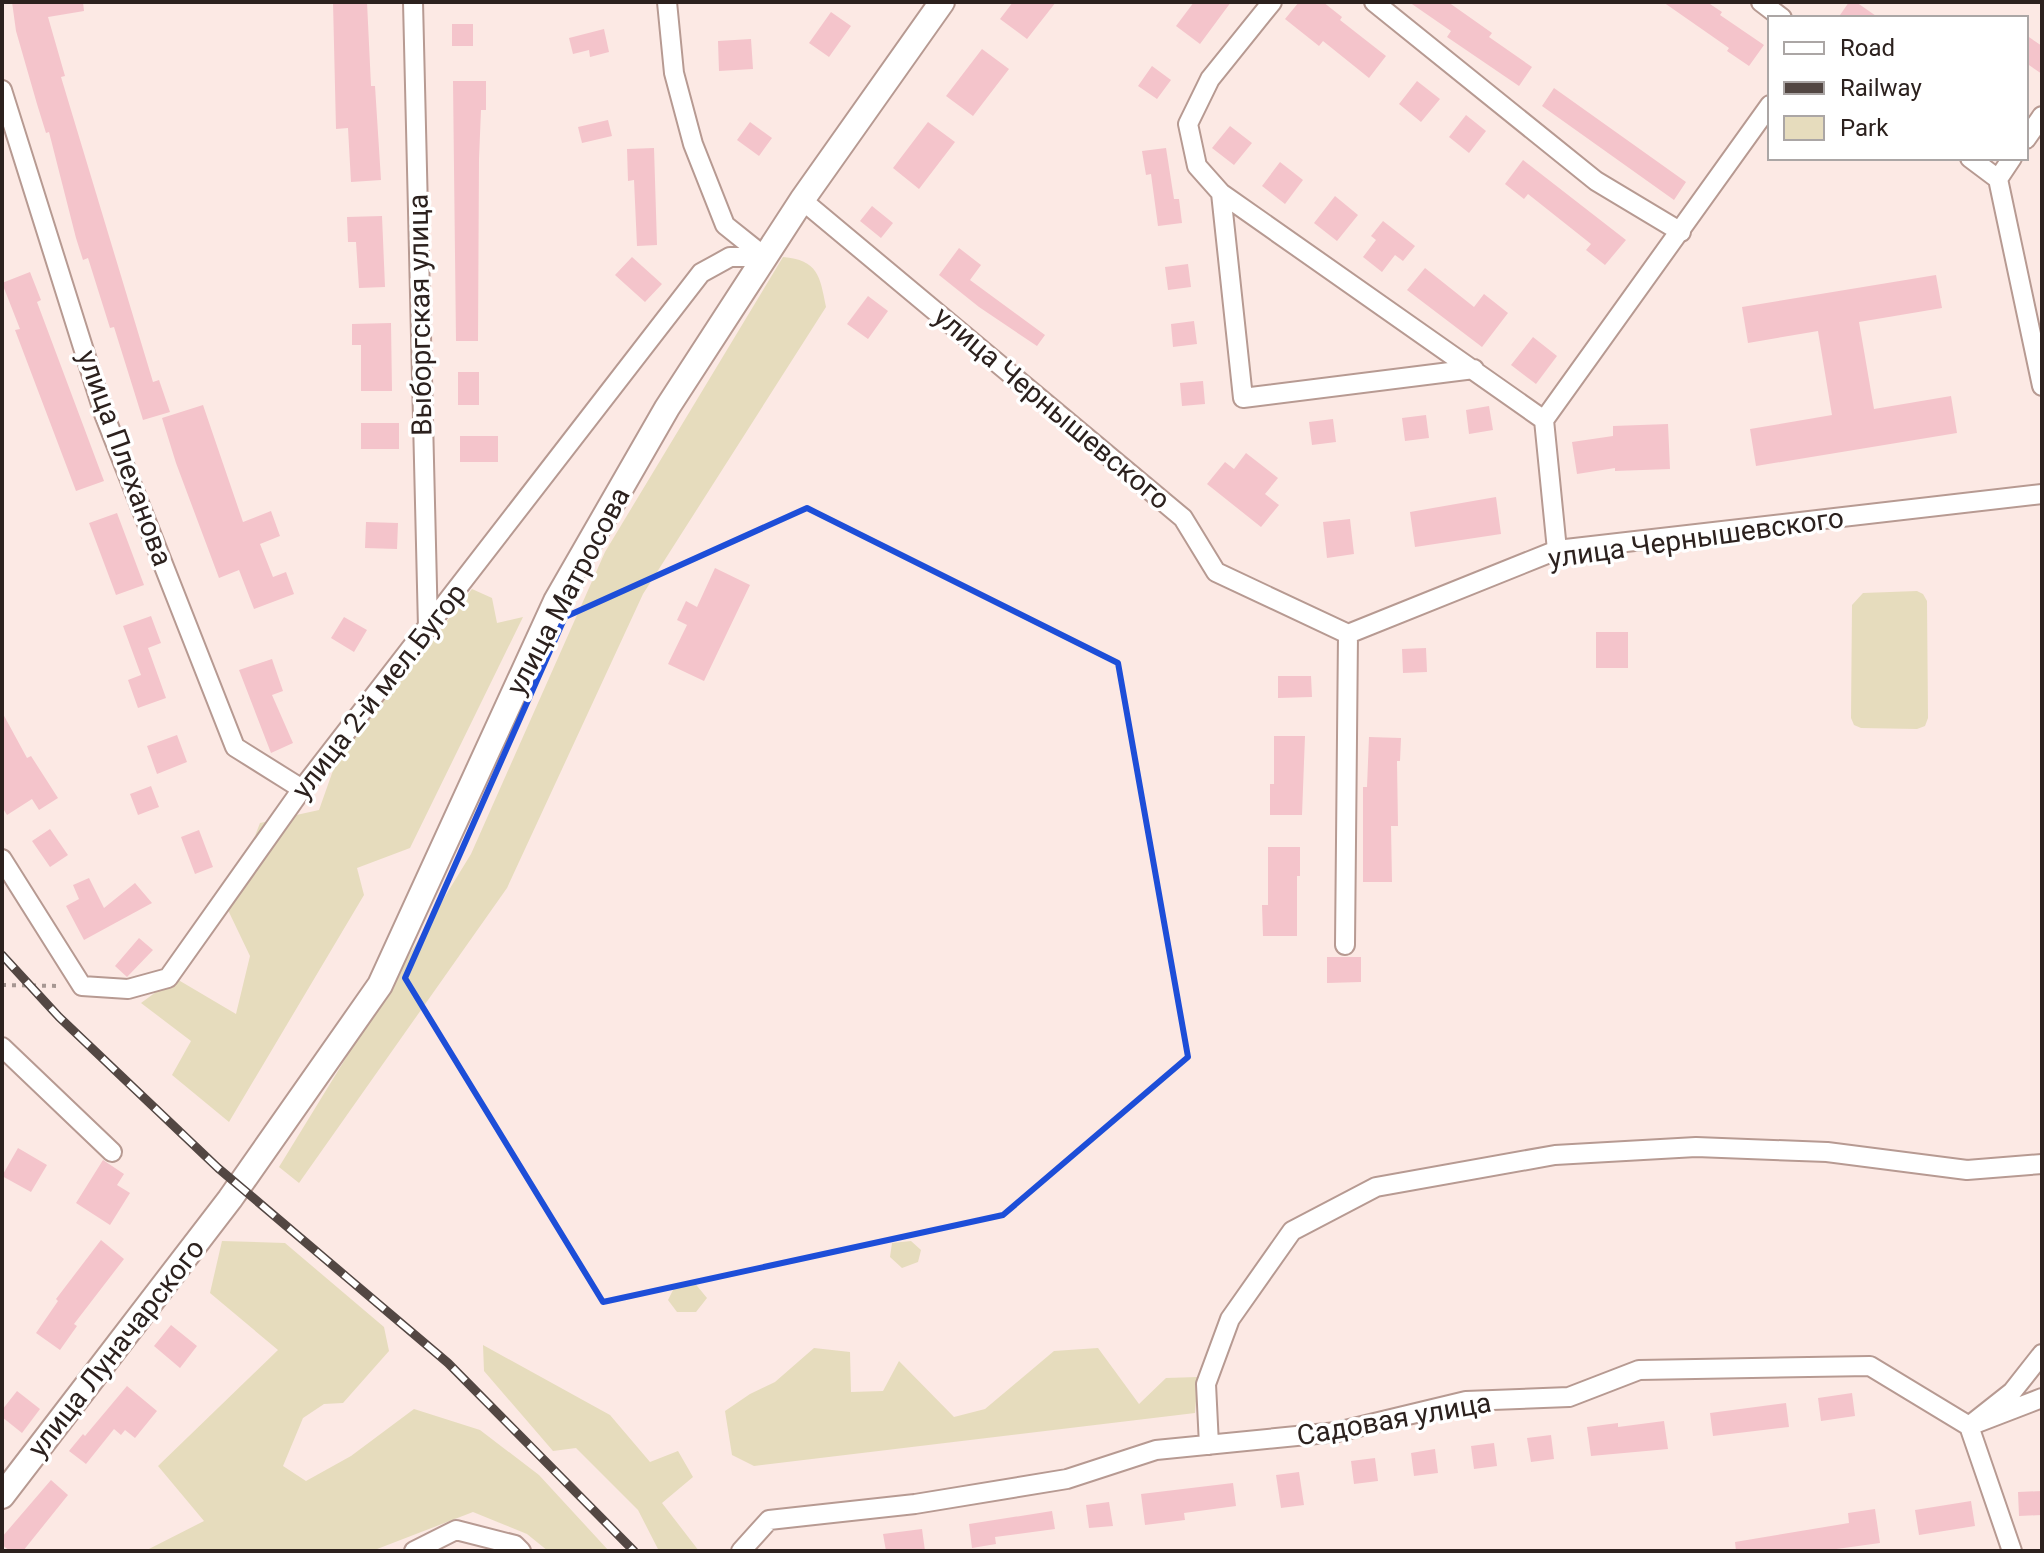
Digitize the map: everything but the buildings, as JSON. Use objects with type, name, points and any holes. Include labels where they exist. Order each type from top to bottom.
[{"type":"main road","name":"улица Матросова","points":[[230,1199],[380,985],[556,601],[667,408],[802,200],[942,2]]},
{"type":"main road","name":"улица Луначарского","points":[[2,1496],[230,1199]]},
{"type":"street","name":"Выборгская улица","points":[[413,2],[428,628]]},
{"type":"street","points":[[667,2],[674,73],[693,144],[725,225],[765,257]]},
{"type":"street","points":[[1272,2],[1210,79],[1188,124],[1197,166],[1221,193],[1544,420]]},
{"type":"street","points":[[1374,2],[1596,181],[1681,232]]},
{"type":"street","points":[[1761,2],[1779,16]]},
{"type":"street","name":"улица Плеханова","points":[[2,90],[104,414],[235,747],[302,789]]},
{"type":"street","points":[[1557,550],[1544,420],[1768,108]]},
{"type":"street","points":[[2028,136],[2042,116]]},
{"type":"street","points":[[1973,160],[1998,179],[2042,386]]},
{"type":"street","points":[[1998,179],[2011,160]]},
{"type":"street","points":[[1221,193],[1243,398],[1474,369]]},
{"type":"street","name":"улица Чернышевского","points":[[802,200],[1183,518],[1216,572],[1348,634],[1557,550],[2042,494]]},
{"type":"street","name":"улица 2-й мел.Бугор","points":[[82,986],[128,989],[168,978],[302,789],[701,273],[730,257],[765,257]]},
{"type":"street","points":[[1345,945],[1348,634]]},
{"type":"street","points":[[2,859],[82,986]]},
{"type":"street","points":[[2,1047],[112,1152]]},
{"type":"street","points":[[1209,1445],[1206,1384],[1230,1319],[1292,1231],[1376,1187],[1555,1155],[1696,1147],[1827,1152],[1967,1170],[2042,1164]]},
{"type":"street","points":[[1969,1426],[2012,1392],[2042,1354]]},
{"type":"street","name":"Садовая улица","points":[[741,1551],[769,1520],[915,1504],[1067,1479],[1156,1450],[1337,1432],[1466,1401],[1569,1397],[1639,1370],[1870,1366],[1969,1426]]},
{"type":"street","points":[[1969,1426],[2042,1398]]},
{"type":"street","points":[[1969,1426],[2012,1551]]},
{"type":"street","points":[[414,1551],[456,1530],[515,1545],[521,1551]]},
{"type":"path","points":[[2,985],[82,986]]},
{"type":"highlighted area","points":[[807,508],[1118,663],[1188,1057],[1003,1215],[603,1302],[405,978],[565,617]]},
{"type":"green space","points":[[783,257],[810,266],[819,278],[826,307],[643,594],[507,888],[299,1183],[279,1167],[471,854],[605,552]]},
{"type":"green space","points":[[472,589],[492,598],[497,623],[523,617],[410,848],[357,868],[364,895],[229,1122],[172,1075],[191,1041],[141,1003],[175,978],[236,1014],[250,956],[227,908],[260,823],[319,810],[336,762]]},
{"type":"green space","points":[[1917,591],[1927,601],[1928,718],[1925,726],[1917,729],[1861,728],[1854,725],[1851,718],[1852,605],[1863,593]]},
{"type":"green space","points":[[222,1241],[285,1243],[384,1327],[389,1351],[343,1403],[324,1404],[303,1418],[283,1466],[306,1481],[351,1456],[414,1409],[480,1430],[539,1475],[609,1551],[548,1551],[527,1534],[473,1512],[372,1551],[145,1551],[204,1521],[158,1466],[278,1350],[210,1293]]},
{"type":"green space","points":[[911,1241],[921,1250],[918,1262],[902,1268],[890,1257],[892,1243]]},
{"type":"green space","points":[[693,1281],[707,1298],[696,1312],[677,1312],[668,1300],[675,1286]]},
{"type":"green space","points":[[483,1345],[610,1415],[650,1462],[678,1451],[693,1477],[662,1503],[699,1551],[659,1551],[638,1510],[576,1448],[553,1451],[484,1371]]},
{"type":"green space","points":[[814,1348],[850,1352],[851,1392],[883,1391],[899,1361],[954,1417],[985,1409],[1054,1351],[1098,1348],[1139,1404],[1166,1378],[1198,1377],[1195,1413],[754,1466],[732,1455],[725,1411],[775,1382]]},
{"type":"railway","points":[[2,955],[59,1017],[218,1168],[448,1363],[634,1551]]}]
